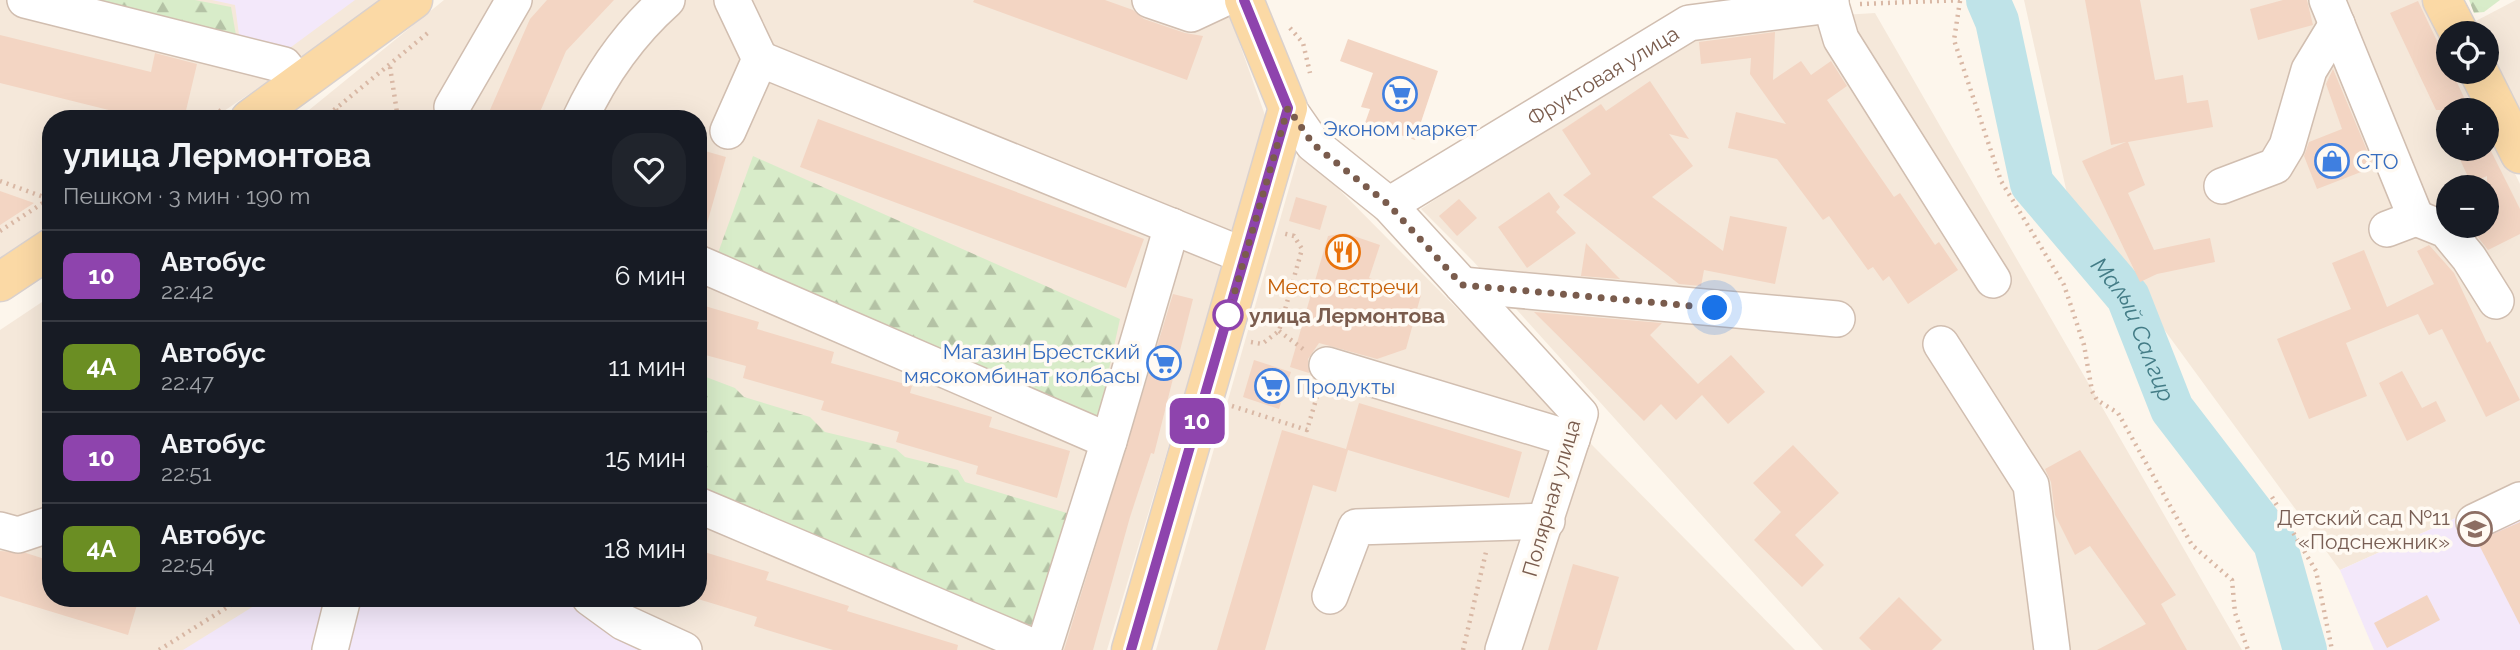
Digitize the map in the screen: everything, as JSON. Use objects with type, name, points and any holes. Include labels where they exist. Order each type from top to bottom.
[{"type":"main road","points":[[1131,650],[1288,108],[1244,0]]},
{"type":"main road","points":[[2442,0],[2453,21]]},
{"type":"main road","points":[[263,110],[299,84],[421,16]]},
{"type":"main road","points":[[2485,84],[2520,154]]},
{"type":"main road","points":[[0,282],[42,254]]},
{"type":"street","points":[[25,0],[284,65],[299,84]]},
{"type":"street","points":[[452,107],[514,0]]},
{"type":"street","points":[[585,110],[620,51],[640,24],[667,0]]},
{"type":"street","points":[[732,0],[760,59],[1245,256]]},
{"type":"street","points":[[1150,0],[1191,15],[1221,0]]},
{"type":"street","points":[[1831,3],[1841,39],[1993,281]]},
{"type":"street","name":"Фруктовая улица","points":[[1389,205],[1689,23],[1831,3]]},
{"type":"street","points":[[2222,187],[2275,166],[2287,146],[2309,70],[2332,12]]},
{"type":"street","points":[[2332,12],[2401,223],[2446,230],[2469,258],[2496,301]]},
{"type":"street","points":[[728,131],[760,59]]},
{"type":"street","name":"Полярная улица","points":[[1288,108],[1313,144],[1389,205],[1580,414],[1503,650]]},
{"type":"street","points":[[707,509],[1042,650],[1109,441],[1172,226]]},
{"type":"street","points":[[707,267],[1109,441]]},
{"type":"street","points":[[1462,285],[1837,319]]},
{"type":"street","points":[[1941,344],[2031,485],[2052,650]]},
{"type":"street","points":[[1327,365],[1572,439]]},
{"type":"street","points":[[2474,522],[2520,500]]},
{"type":"street","points":[[1330,596],[1356,527],[1547,521]]},
{"type":"street","points":[[0,530],[18,535],[42,527]]},
{"type":"street","points":[[335,649],[342,607]]},
{"type":"street","points":[[602,607],[623,622],[684,650]]},
{"type":"path","points":[[1831,3],[1961,0],[1954,40],[2000,181],[2064,285],[2084,345],[2092,391],[2097,401],[2118,412],[2192,545],[2202,557],[2227,573],[2232,580],[2235,613],[2248,650]]},
{"type":"path","points":[[336,110],[390,66],[421,16]]},
{"type":"path","points":[[390,66],[397,110]]},
{"type":"path","points":[[0,181],[42,196]]},
{"type":"path","points":[[0,232],[42,204]]},
{"type":"path","points":[[1230,405],[1307,429],[1327,365]]},
{"type":"path","points":[[2272,498],[2316,571],[2332,650]]},
{"type":"path","points":[[159,650],[225,607]]},
{"type":"shaded area","points":[[0,0],[389,0],[225,110],[42,110],[42,233],[0,261]]},
{"type":"shaded area","points":[[212,0],[355,0],[283,53],[240,42],[235,5]]},
{"type":"shaded area","points":[[444,0],[1219,0],[1227,8],[1267,121],[1107,650],[0,650],[0,330],[42,302],[42,607],[707,607],[707,110],[309,110]]},
{"type":"shaded area","points":[[2024,0],[2430,0],[2440,21],[2436,21],[2436,84],[2471,84],[2478,98],[2436,98],[2436,161],[2499,161],[2499,141],[2520,184],[2520,489],[2340,570],[2068,198]]},
{"type":"shaded area","points":[[2520,0],[2520,118],[2499,76],[2499,21],[2476,21]]},
{"type":"shaded area","points":[[1875,13],[2242,650],[1823,650],[1473,261],[1421,209],[1700,24]]},
{"type":"shaded area","points":[[1300,150],[1795,650],[1156,650]]},
{"type":"shaded area","name":"Детский сад №11 «Подснежник»","points":[[2520,489],[2520,650],[2374,650],[2340,570]]},
{"type":"shaded area","points":[[252,607],[581,607],[626,640],[648,650],[183,650]]},
{"type":"green space","points":[[75,0],[195,0],[231,7],[237,41]]},
{"type":"green space","points":[[2469,0],[2500,0],[2484,12],[2474,13]]},
{"type":"green space","points":[[753,156],[1120,319],[1093,442],[709,278]]},
{"type":"green space","points":[[707,377],[735,388],[744,397],[810,417],[825,432],[896,449],[905,457],[958,470],[965,482],[1070,514],[1030,650],[1005,650],[707,528]]},
{"type":"building","points":[[547,0],[614,0],[566,51],[541,110],[490,110],[530,19]]},
{"type":"building","points":[[1105,0],[1133,10],[1144,19],[1185,33],[1203,36],[1187,80],[973,2]]},
{"type":"building","points":[[2085,0],[2140,0],[2155,80],[2183,75],[2187,103],[2208,100],[2213,127],[2128,142],[2145,185],[2128,193],[2154,250],[2210,238],[2215,262],[2157,274],[2140,282],[2082,161],[2126,142],[2111,145]]},
{"type":"building","points":[[2283,0],[2307,0],[2313,25],[2258,40],[2250,9]]},
{"type":"building","points":[[2418,1],[2436,39],[2436,84],[2458,84],[2464,98],[2436,98],[2436,110],[2390,13]]},
{"type":"building","points":[[1775,32],[1773,80],[1801,61],[1811,75],[1831,61],[1847,86],[1827,100],[1894,197],[1900,193],[1935,245],[1939,242],[1958,270],[1908,304],[1889,276],[1883,281],[1873,267],[1868,270],[1829,216],[1823,220],[1777,159],[1728,148],[1736,112],[1786,124],[1750,74],[1751,58],[1701,64],[1699,42]]},
{"type":"building","points":[[0,35],[151,72],[155,53],[197,64],[186,110],[109,110],[0,83]]},
{"type":"building","points":[[1348,39],[1438,71],[1415,140],[1365,123],[1370,109],[1361,107],[1373,73],[1340,61]]},
{"type":"building","points":[[2333,69],[2374,167],[2317,189],[2304,156],[2309,142],[2342,129],[2326,84]]},
{"type":"building","points":[[1650,81],[1689,139],[1669,134],[1693,166],[1652,197],[1723,251],[1730,216],[1787,227],[1775,284],[1704,270],[1701,286],[1679,284],[1563,195],[1591,174],[1562,130],[1601,104],[1606,111]]},
{"type":"building","points":[[818,119],[1144,239],[1126,288],[800,167]]},
{"type":"building","points":[[707,152],[726,157],[707,224]]},
{"type":"building","points":[[2461,161],[2496,161],[2520,209],[2520,234],[2488,250],[2478,238],[2499,238],[2499,175],[2467,175]]},
{"type":"building","points":[[0,191],[34,203],[0,225]]},
{"type":"building","points":[[1549,192],[1560,207],[1556,212],[1576,233],[1527,268],[1498,227]]},
{"type":"building","points":[[1296,197],[1327,206],[1320,230],[1289,221]]},
{"type":"building","points":[[1459,199],[1477,218],[1457,236],[1439,216]]},
{"type":"building","points":[[1345,233],[1380,245],[1369,278],[1421,295],[1406,349],[1377,359],[1319,343],[1308,359],[1309,373],[1290,367],[1328,236]]},
{"type":"building","points":[[1586,243],[1612,271],[1620,279],[1581,276]]},
{"type":"building","points":[[2429,245],[2454,273],[2487,343],[2490,341],[2520,400],[2486,417],[2442,329],[2429,335],[2418,314],[2346,343],[2367,396],[2309,419],[2277,339],[2351,309],[2332,263],[2364,250],[2387,307],[2434,284],[2417,251]]},
{"type":"building","points":[[1173,294],[1193,299],[1154,454],[1151,453],[1130,517],[1093,650],[1064,650]]},
{"type":"building","points":[[707,307],[759,322],[757,329],[834,352],[831,363],[912,386],[910,393],[992,417],[989,427],[1070,451],[1057,498],[976,474],[978,466],[896,442],[899,432],[821,410],[824,401],[743,378],[746,366],[707,355]]},
{"type":"building","points":[[1534,312],[1662,323],[1650,335],[1698,384],[1731,355],[1765,392],[1728,424],[1702,395],[1676,420],[1661,404],[1644,421]]},
{"type":"building","points":[[1254,360],[1291,372],[1279,409],[1243,397]]},
{"type":"building","points":[[2402,371],[2422,408],[2436,401],[2446,421],[2407,441],[2379,383]]},
{"type":"building","points":[[1359,403],[1522,452],[1509,498],[1348,450],[1336,492],[1313,485],[1265,650],[1217,650],[1282,430],[1346,449]]},
{"type":"building","points":[[1793,445],[1839,493],[1795,535],[1824,565],[1802,587],[1754,540],[1781,512],[1753,483]]},
{"type":"building","points":[[2080,450],[2176,595],[2161,604],[2187,650],[2097,650],[2146,624],[2090,546],[2075,555],[2055,515],[2051,482],[2045,469]]},
{"type":"building","points":[[2520,522],[2520,625],[2477,541]]},
{"type":"building","points":[[0,551],[26,553],[42,558],[42,607],[136,607],[128,635],[0,596]]},
{"type":"building","points":[[707,553],[769,572],[766,580],[849,606],[847,611],[958,645],[957,650],[833,650],[754,626],[757,617],[707,602]]},
{"type":"building","points":[[1573,564],[1619,577],[1597,650],[1548,650]]},
{"type":"building","points":[[2427,595],[2440,620],[2387,648],[2374,623]]},
{"type":"building","points":[[1899,597],[1942,640],[1932,650],[1871,650],[1859,638]]},
{"type":"waterway","name":"Малый Салгир","points":[[1988,0],[1997,21],[2032,184],[2128,297],[2172,409],[2275,543],[2305,650]]},
{"type":"bus line","name":"10","points":[[1131,650],[1288,108],[1244,0]]},
{"type":"place","name":"Эконом маркет","points":[[1400,94]]},
{"type":"place","name":"СТО","points":[[2332,161]]},
{"type":"place","name":"Место встречи","points":[[1343,252]]},
{"type":"place","name":"улица Лермонтова","points":[[1228,315]]},
{"type":"place","name":"Магазин Брестский мясокомбинат колбасы","points":[[1164,363]]},
{"type":"place","name":"Продукты","points":[[1272,386]]},
{"type":"place","name":"Детский сад №11 «Подснежник»","points":[[2475,529]]},
{"type":"route","points":[[1228,315],[1288,108],[1313,144],[1389,205],[1462,285],[1715,308]]}]
